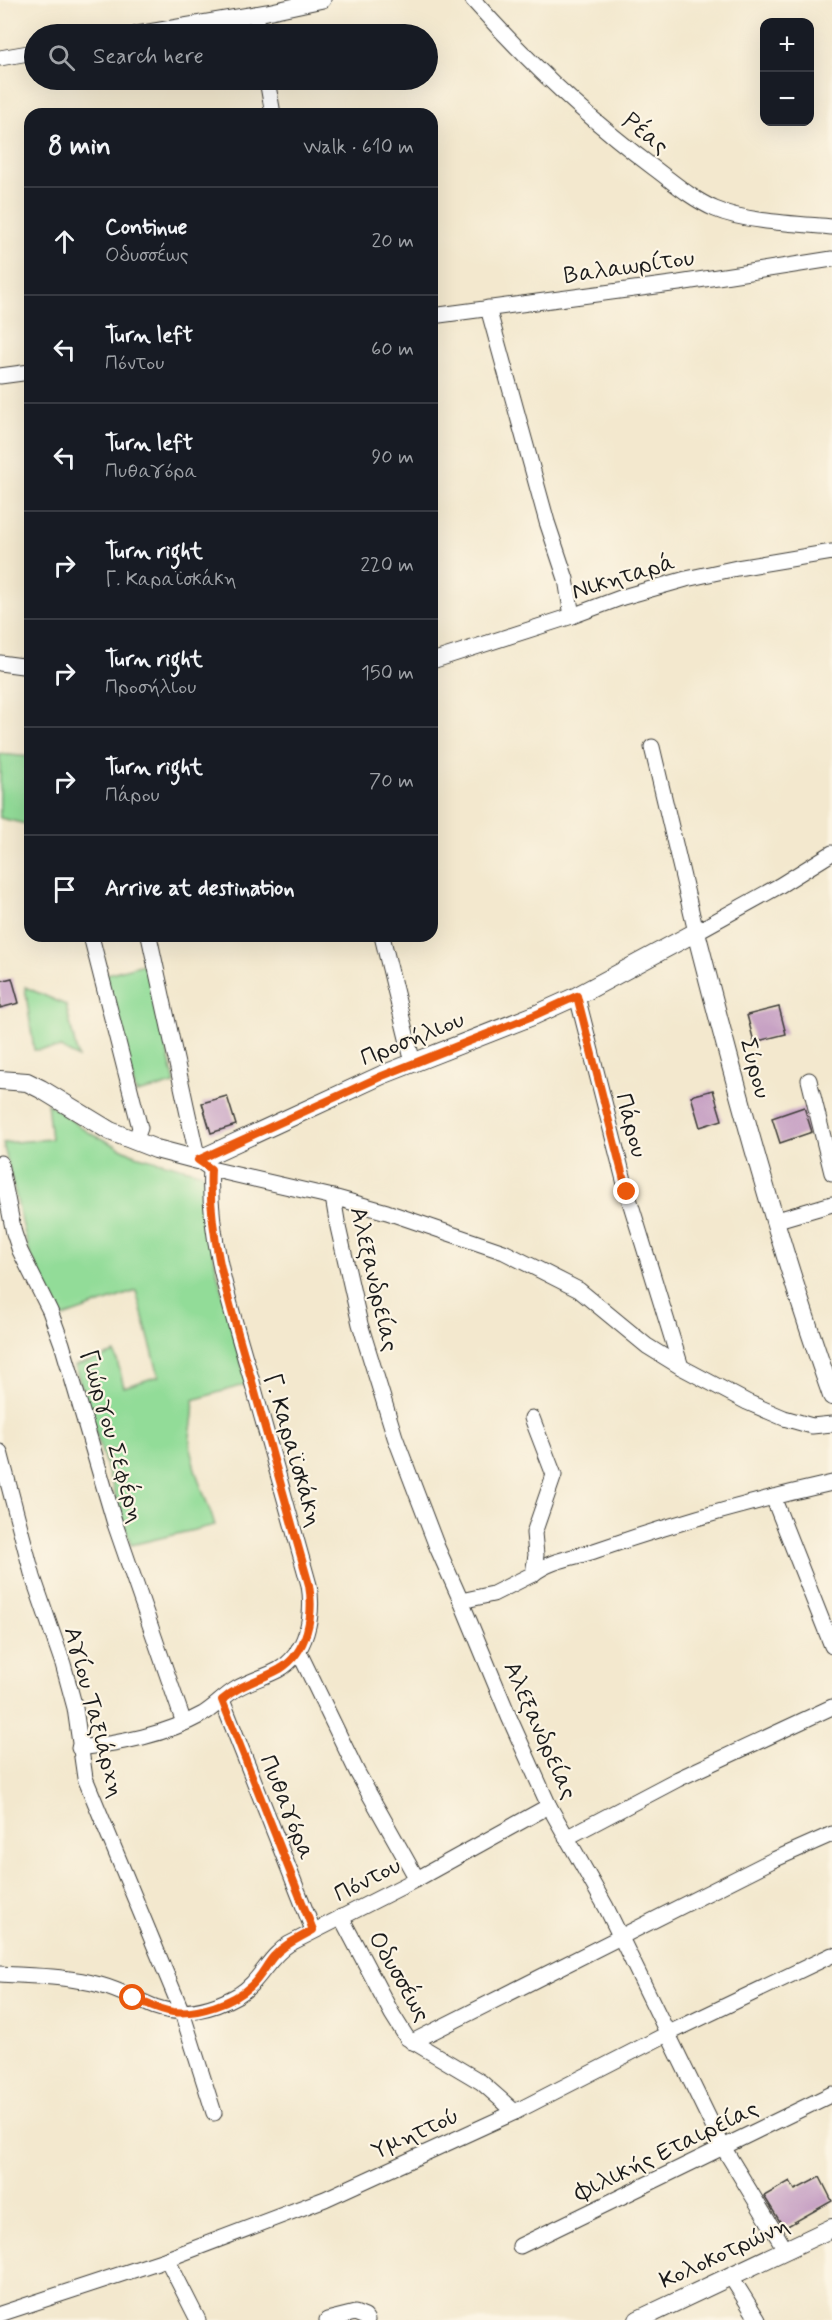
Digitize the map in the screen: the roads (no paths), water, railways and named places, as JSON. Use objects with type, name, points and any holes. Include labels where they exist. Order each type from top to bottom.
[{"type":"street","points":[[196,24],[323,0]]},
{"type":"street","name":"Ρέας","points":[[473,0],[506,38],[566,97],[644,160],[702,202],[715,209],[743,217],[832,227]]},
{"type":"street","points":[[256,14],[258,24]]},
{"type":"street","points":[[0,58],[24,54]]},
{"type":"street","points":[[269,90],[272,108]]},
{"type":"street","name":"Βαλαωρίτου","points":[[438,315],[679,283],[832,259]]},
{"type":"street","points":[[488,308],[550,532],[566,579],[572,616]]},
{"type":"street","points":[[0,376],[24,373]]},
{"type":"street","name":"Νικηταρά","points":[[438,659],[623,597],[686,579],[832,552]]},
{"type":"street","points":[[0,663],[24,666]]},
{"type":"street","name":"Σύρου","points":[[652,747],[696,932],[749,1136],[799,1305],[832,1396]]},
{"type":"street","name":"Προσήλιου","points":[[205,1164],[372,1080],[577,996],[779,886],[832,853]]},
{"type":"street","points":[[94,942],[140,1128],[135,1141]]},
{"type":"street","name":"Γ. Καραϊσκάκη","points":[[79,1748],[138,1739],[184,1723],[203,1714],[235,1689],[280,1669],[290,1662],[298,1650],[310,1619],[312,1606],[309,1585],[239,1335],[220,1258],[205,1164],[150,942]]},
{"type":"street","points":[[383,942],[413,1063]]},
{"type":"street","name":"Πάρου","points":[[577,996],[627,1192],[681,1367]]},
{"type":"street","points":[[0,1080],[34,1085],[96,1124],[156,1149],[387,1212],[478,1242],[550,1273],[579,1290],[647,1346],[747,1402],[784,1418],[812,1426],[832,1424]]},
{"type":"street","points":[[808,1080],[832,1173]]},
{"type":"street","name":"Γιώργου Σεφέρη","points":[[0,1163],[17,1242],[63,1344],[115,1524],[184,1723]]},
{"type":"street","name":"Αλεξανδρείας","points":[[333,1197],[360,1324],[392,1427],[437,1547],[509,1717],[549,1806],[621,1938],[723,2147],[785,2249]]},
{"type":"street","points":[[774,1221],[832,1203]]},
{"type":"street","points":[[532,1418],[554,1475],[534,1533],[536,1555],[533,1574]]},
{"type":"street","name":"Αγίου Ταξιάρχη","points":[[0,1452],[33,1577],[70,1687],[78,1722],[79,1748],[85,1779],[182,2012],[214,2113]]},
{"type":"street","points":[[461,1601],[493,1594],[555,1561],[583,1555],[673,1524],[832,1483]]},
{"type":"street","points":[[773,1497],[832,1646]]},
{"type":"street","points":[[298,1650],[352,1763],[417,1879]]},
{"type":"street","name":"Πυθαγόρα","points":[[222,1700],[313,1930]]},
{"type":"street","points":[[566,1838],[678,1779],[832,1707]]},
{"type":"street","name":"Πόντου","points":[[182,2012],[204,2009],[241,1994],[255,1982],[278,1952],[313,1930],[417,1879],[549,1806]]},
{"type":"street","points":[[412,2042],[771,1861],[832,1834]]},
{"type":"street","name":"Οδυσσέως","points":[[341,1917],[402,2032],[412,2042],[481,2082],[515,2112]]},
{"type":"street","name":"Υμηττού","points":[[0,2314],[166,2259],[325,2199],[515,2112],[667,2034],[832,1955]]},
{"type":"street","points":[[2,1971],[101,1985],[156,2008],[182,2012]]},
{"type":"street","name":"Φιλικής Εταιρείας","points":[[520,2246],[832,2094]]},
{"type":"street","name":"Κολοκοτρώνη","points":[[638,2320],[832,2228]]},
{"type":"street","points":[[166,2259],[198,2320]]},
{"type":"street","points":[[730,2275],[758,2320]]},
{"type":"street","points":[[327,2320],[355,2313],[365,2317],[366,2320]]}]
